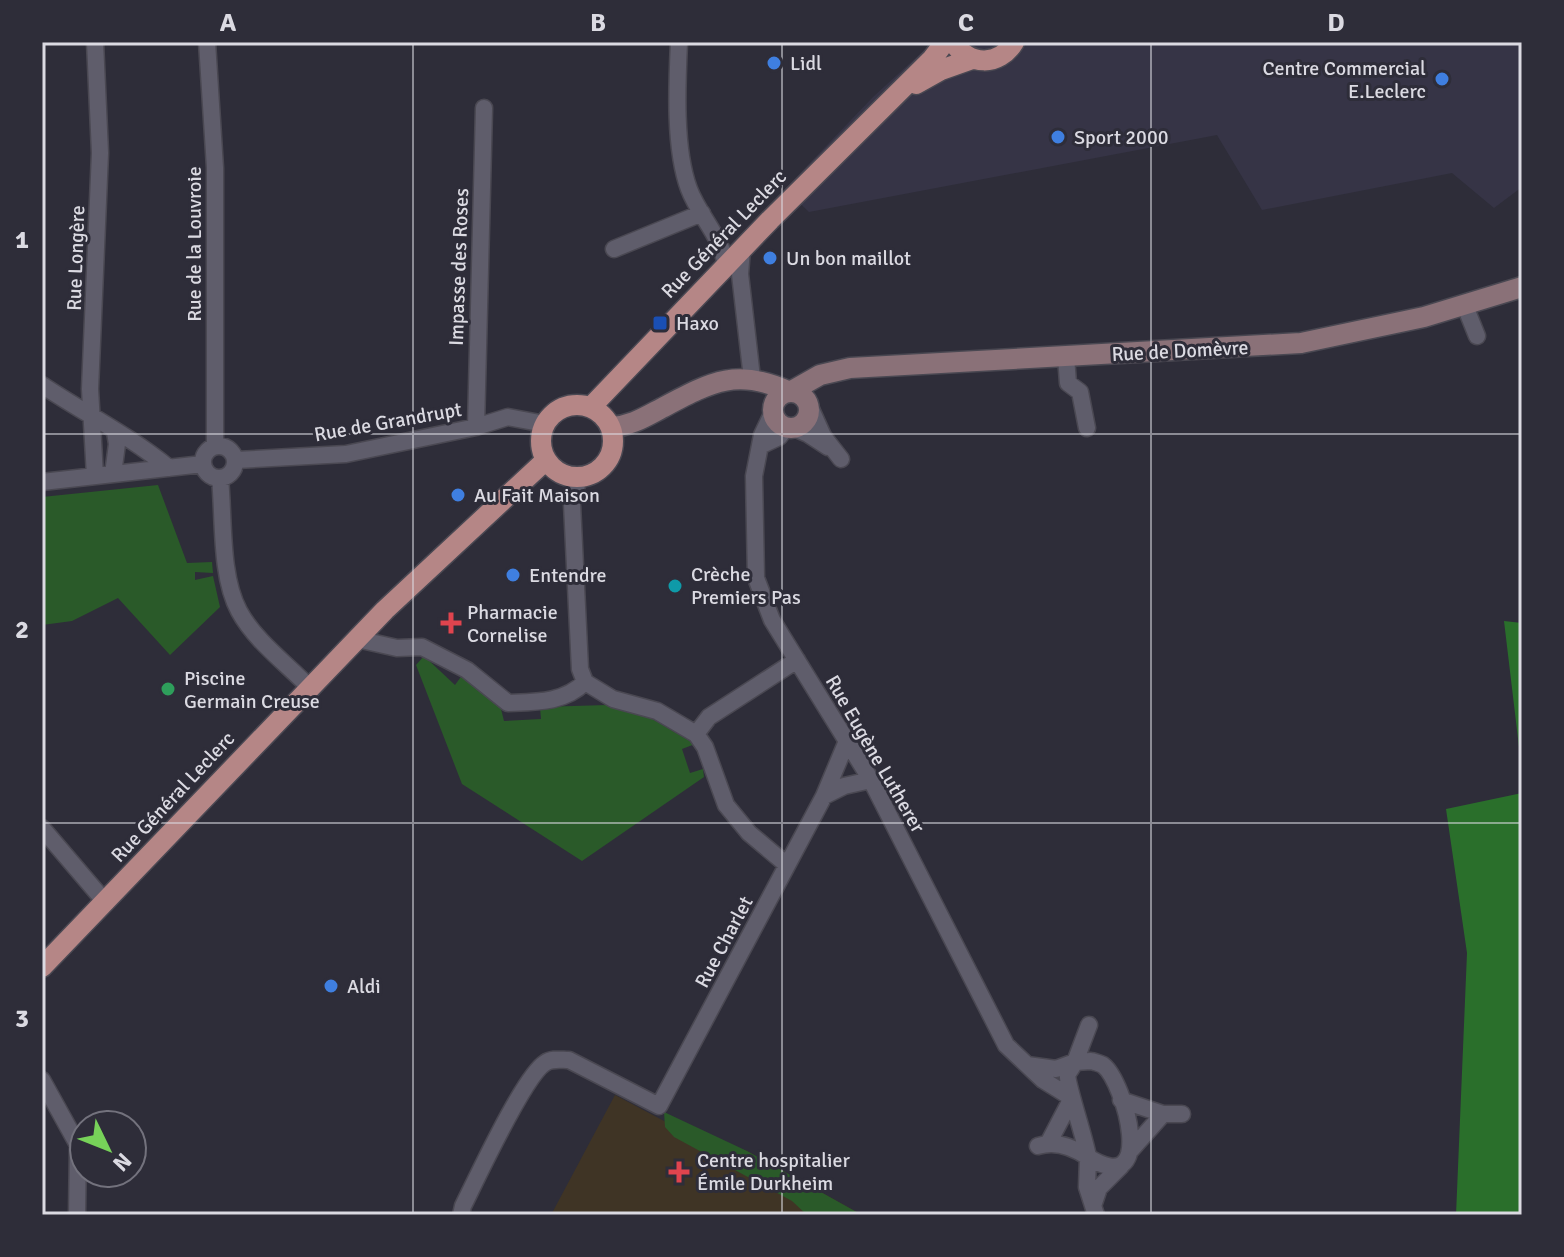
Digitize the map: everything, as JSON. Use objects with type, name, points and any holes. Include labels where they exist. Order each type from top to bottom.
[{"type":"main road","name":"Rue Général Leclerc","points":[[591,407],[742,249],[932,59],[945,42]]},
{"type":"main road","points":[[953,42],[962,54],[972,59]]},
{"type":"main road","name":"Rue Général Leclerc","points":[[894,95],[941,70],[972,59],[995,60],[1005,54],[1014,42]]},
{"type":"main road","points":[[564,407],[591,407],[606,418],[611,427],[613,438],[608,460],[600,469],[579,477],[566,476],[546,460],[541,443],[545,424],[564,407]]},
{"type":"main road","name":"Rue Général Leclerc","points":[[42,967],[357,639],[546,460]]},
{"type":"street","name":"Rue Longère","points":[[95,42],[100,153],[90,389],[95,476]]},
{"type":"street","name":"Rue de la Louvroie","points":[[207,42],[215,168],[215,446]]},
{"type":"street","points":[[679,42],[677,93],[683,164],[689,189],[724,251],[726,266]]},
{"type":"street","name":"Impasse des Roses","points":[[476,427],[484,108]]},
{"type":"street","points":[[614,249],[702,213]]},
{"type":"street","points":[[611,427],[627,426],[702,386],[728,380],[749,380],[763,380],[803,395],[823,436],[837,454],[784,423],[749,380],[740,274],[742,249]]},
{"type":"street","name":"Rue de Domèvre","points":[[790,392],[820,375],[850,368],[1301,343],[1465,306],[1522,287]]},
{"type":"street","points":[[1465,306],[1477,336]]},
{"type":"street","points":[[1066,357],[1068,383],[1080,392],[1087,428]]},
{"type":"street","points":[[784,423],[806,421],[815,395],[831,372]]},
{"type":"street","points":[[42,385],[169,468]]},
{"type":"street","points":[[784,423],[779,397],[790,392]]},
{"type":"street","name":"Rue de Grandrupt","points":[[236,460],[346,454],[476,427],[508,417],[545,424]]},
{"type":"street","name":"Rue Eugène Lutherer","points":[[784,423],[762,435],[754,476],[756,578],[772,620],[871,780],[1006,1045],[1043,1080],[1072,1098]]},
{"type":"street","points":[[113,474],[117,444],[115,432]]},
{"type":"street","points":[[215,446],[231,450],[236,460],[230,474],[220,478],[209,474],[203,464],[206,452],[215,446]]},
{"type":"street","points":[[42,482],[203,464]]},
{"type":"street","points":[[579,477],[572,504],[580,669],[585,682],[613,699],[657,711],[696,734],[705,747],[726,805],[749,833],[787,865]]},
{"type":"street","points":[[220,478],[229,588],[239,612],[252,631],[310,688]]},
{"type":"street","points":[[357,639],[397,648],[422,647],[467,670],[508,703],[562,698],[576,692],[585,682]]},
{"type":"street","points":[[696,734],[709,717],[797,660]]},
{"type":"street","name":"Rue Charlet","points":[[461,1215],[525,1086],[545,1063],[554,1059],[569,1060],[659,1106],[824,796],[847,741]]},
{"type":"street","points":[[824,796],[844,786],[871,780]]},
{"type":"street","points":[[42,828],[106,903]]},
{"type":"street","points":[[1094,1211],[1087,1187],[1088,1157],[1081,1122],[1067,1084],[1068,1073],[1089,1022],[1102,1064],[1121,1100],[1131,1150]]},
{"type":"street","points":[[1027,1065],[1056,1069],[1075,1062],[1102,1064]]},
{"type":"street","points":[[42,1080],[78,1145],[77,1215]]},
{"type":"street","points":[[1072,1098],[1044,1144],[1072,1148],[1109,1168],[1122,1165]]},
{"type":"street","points":[[1121,1100],[1163,1114],[1182,1114]]},
{"type":"street","points":[[1094,1211],[1099,1188],[1163,1114]]},
{"type":"shaded area","points":[[933,42],[1522,42],[1522,187],[1494,208],[1452,173],[1262,210],[1217,135],[809,212],[785,189],[873,97]]},
{"type":"shaded area","name":"Centre hospitalier Émile Durkheim","points":[[615,1095],[666,1122],[747,1151],[862,1215],[551,1215]]},
{"type":"green space","points":[[158,485],[187,563],[212,562],[213,573],[195,572],[195,580],[213,576],[220,607],[170,655],[118,598],[72,621],[42,625],[42,497]]},
{"type":"green space","points":[[1504,621],[1522,623],[1522,772]]},
{"type":"green space","points":[[424,656],[455,685],[463,674],[499,701],[504,721],[541,719],[540,707],[607,705],[649,717],[695,744],[682,749],[690,773],[703,769],[704,777],[582,861],[462,784],[416,665]]},
{"type":"green space","points":[[1522,793],[1522,1215],[1456,1215],[1467,953],[1446,809]]},
{"type":"green space","points":[[664,1112],[747,1151],[862,1215],[807,1215],[792,1201],[674,1137],[665,1127]]},
{"type":"place","name":"Lidl","points":[[774,63]]},
{"type":"place","name":"Centre Commercial E.Leclerc","points":[[1442,79]]},
{"type":"place","name":"Sport 2000","points":[[1058,137]]},
{"type":"place","name":"Un bon maillot","points":[[770,258]]},
{"type":"place","name":"Haxo","points":[[660,323]]},
{"type":"place","name":"Au Fait Maison","points":[[458,495]]},
{"type":"place","name":"Entendre","points":[[513,575]]},
{"type":"place","name":"Crèche Premiers Pas","points":[[675,586]]},
{"type":"place","name":"Pharmacie Cornelise","points":[[451,623]]},
{"type":"place","name":"Piscine Germain Creuse","points":[[168,689]]},
{"type":"place","name":"Aldi","points":[[331,986]]},
{"type":"place","name":"Centre hospitalier Émile Durkheim","points":[[679,1172]]}]
